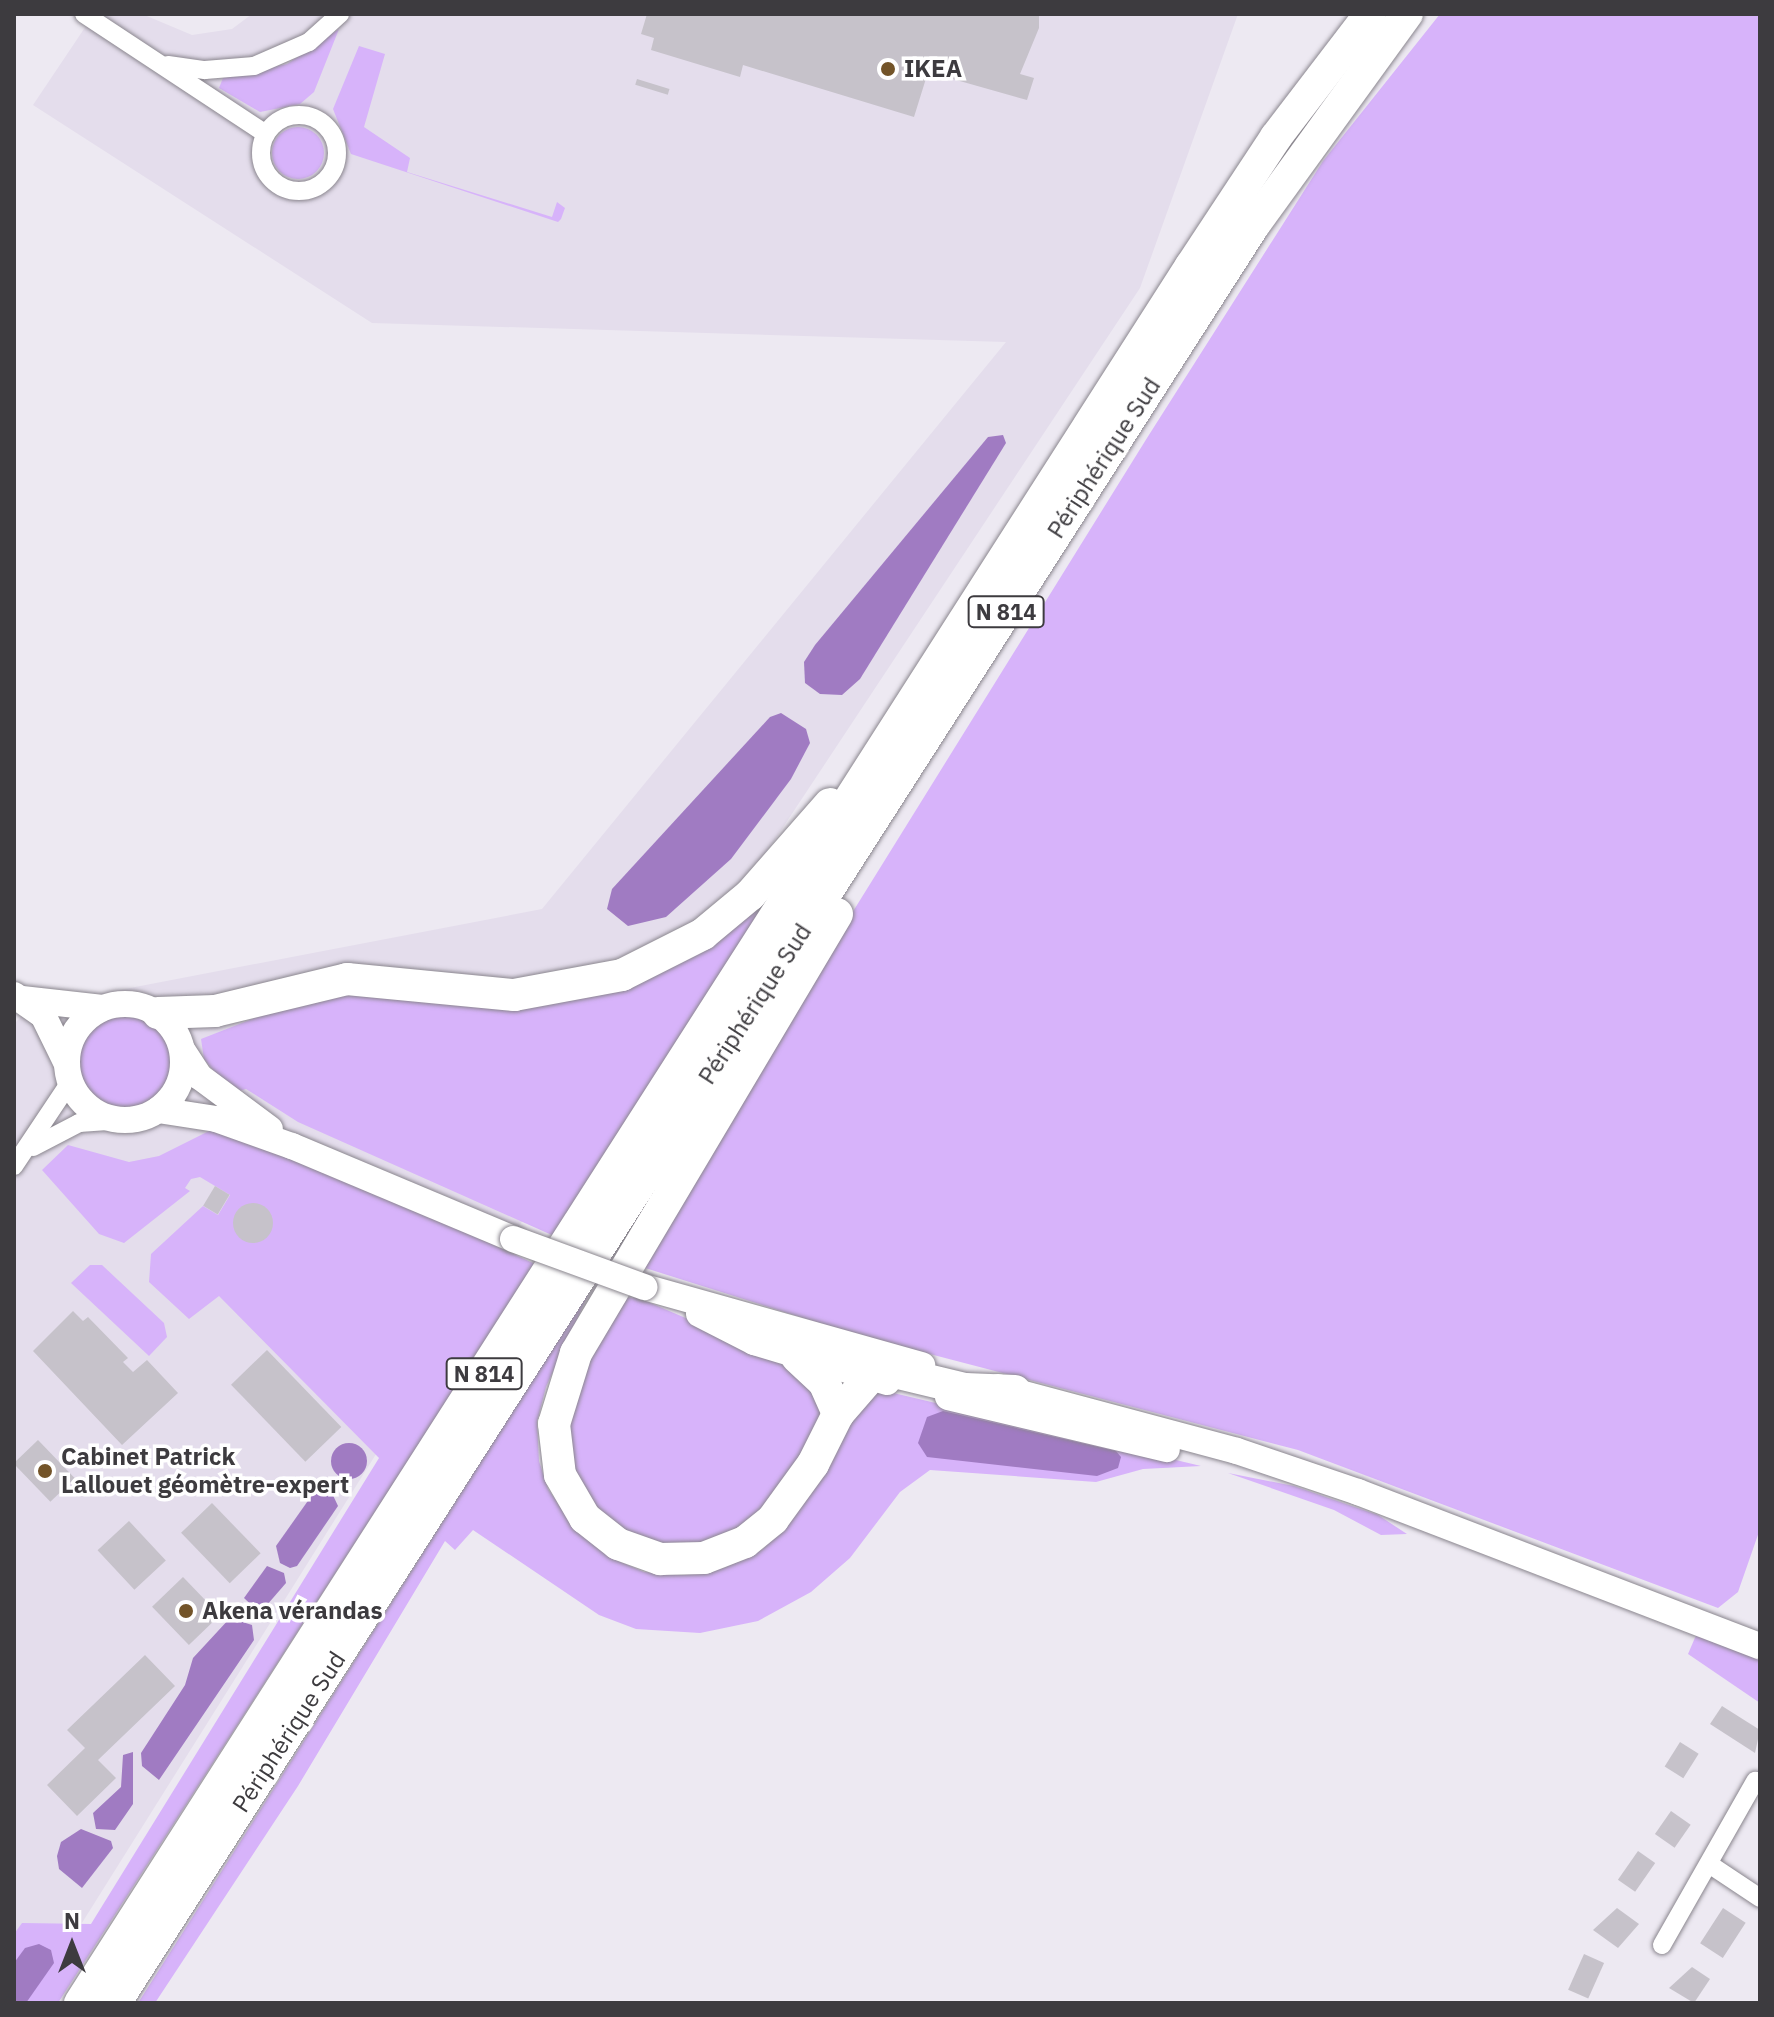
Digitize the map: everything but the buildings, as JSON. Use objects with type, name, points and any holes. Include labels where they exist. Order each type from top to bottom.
[{"type":"highway","name":"Périphérique Sud","points":[[80,2003],[1216,227],[1370,14]]},
{"type":"highway","name":"Périphérique Sud","points":[[115,2003],[1254,225],[1407,14]]},
{"type":"highway","name":"N 814","points":[[158,1013],[215,1011],[347,979],[514,995],[622,975],[678,949],[750,895],[887,743]]},
{"type":"highway","name":"N 814","points":[[838,875],[839,911],[572,1361],[556,1410],[555,1455],[575,1505],[606,1537],[653,1558],[695,1559],[733,1548],[773,1519],[813,1464],[838,1414]]},
{"type":"highway","points":[[797,1357],[824,1382],[838,1414],[870,1377],[890,1371],[965,1389],[1015,1391]]},
{"type":"main road","points":[[18,997],[102,1008],[124,1003],[158,1013],[200,1077],[292,1146]]},
{"type":"main road","points":[[18,997],[43,1015],[68,1072],[90,1109],[122,1120],[158,1110],[216,1119],[292,1146],[513,1239],[644,1287],[1237,1451],[1358,1492],[1760,1646]]},
{"type":"main road","points":[[68,1072],[76,1030],[102,1008]]},
{"type":"main road","points":[[158,1110],[181,1081],[183,1051]]},
{"type":"main road","points":[[644,1287],[754,1342],[797,1357],[1358,1492]]},
{"type":"street","points":[[84,14],[266,134]]},
{"type":"street","points":[[152,59],[205,70],[254,66],[309,42],[340,14]]},
{"type":"street","points":[[288,116],[317,119],[337,147],[330,175],[304,191],[275,183],[262,164],[266,134],[288,116]]},
{"type":"street","points":[[14,1166],[30,1148],[68,1072]]},
{"type":"street","points":[[30,1148],[79,1123],[122,1120]]},
{"type":"street","points":[[1662,1945],[1755,1781]]},
{"type":"street","points":[[1709,1864],[1760,1898]]},
{"type":"shaded area","points":[[94,14],[142,14],[192,35],[232,29],[252,14],[1238,14],[1140,288],[521,1223],[70,1942],[14,1956],[14,1024],[31,1007],[542,909],[1006,342],[372,323],[33,105]]},
{"type":"shaded area","points":[[1440,14],[1760,14],[1760,1529],[1738,1592],[1718,1608],[1298,1450],[857,1335],[642,1267],[839,934],[1323,161]]},
{"type":"shaded area","points":[[339,29],[314,92],[300,104],[260,112],[219,88],[223,78],[287,64]]},
{"type":"shaded area","points":[[359,46],[385,54],[364,127],[410,158],[407,172],[552,217],[557,202],[565,208],[561,219],[558,222],[351,154],[333,109]]},
{"type":"shaded area","points":[[298,127],[317,134],[324,153],[317,172],[298,179],[279,172],[272,153],[279,134]]},
{"type":"shaded area","points":[[1003,435],[1006,443],[860,679],[842,695],[820,694],[805,683],[804,662],[815,645],[988,437]]},
{"type":"shaded area","points":[[781,713],[806,729],[810,743],[791,779],[731,859],[666,917],[628,926],[607,909],[612,889],[770,717]]},
{"type":"shaded area","points":[[790,867],[554,1236],[298,1122],[246,1089],[232,1093],[204,1059],[201,1039],[313,995],[352,988],[565,998]]},
{"type":"shaded area","points":[[124,1012],[143,1016],[158,1027],[169,1042],[173,1061],[169,1080],[158,1095],[143,1106],[124,1110],[105,1106],[90,1095],[79,1080],[75,1061],[79,1042],[90,1027],[105,1016]]},
{"type":"shaded area","points":[[215,1128],[383,1194],[535,1264],[58,2003],[14,2003],[14,1934],[22,1923],[91,1924],[379,1458],[219,1296],[189,1319],[149,1282],[151,1254],[203,1206],[218,1215],[230,1195],[200,1177],[191,1179],[185,1188],[190,1191],[124,1243],[99,1234],[42,1170],[68,1145],[129,1162],[159,1156]]},
{"type":"shaded area","points":[[90,1265],[102,1265],[164,1323],[167,1337],[149,1356],[71,1283]]},
{"type":"shaded area","points":[[592,1286],[546,1387],[537,1422],[539,1461],[548,1489],[577,1531],[609,1557],[644,1572],[683,1575],[724,1568],[763,1549],[794,1517],[867,1396],[885,1391],[1201,1466],[1143,1469],[1096,1482],[930,1470],[900,1492],[850,1558],[811,1592],[758,1621],[700,1633],[636,1629],[599,1615],[473,1530],[455,1550],[445,1541],[298,1786],[155,2003],[138,2003]]},
{"type":"shaded area","points":[[618,1297],[639,1298],[783,1360],[817,1394],[822,1418],[794,1479],[739,1533],[702,1547],[657,1550],[590,1510],[564,1438],[569,1392]]},
{"type":"shaded area","points":[[943,1411],[1116,1451],[1121,1457],[1118,1468],[1097,1476],[927,1457],[918,1443],[927,1417]]},
{"type":"shaded area","points":[[349,1443],[362,1448],[367,1461],[362,1474],[349,1479],[336,1474],[331,1461],[336,1448]]},
{"type":"shaded area","points":[[1228,1473],[1294,1486],[1378,1515],[1407,1534],[1381,1535],[1334,1510]]},
{"type":"shaded area","points":[[317,1488],[331,1491],[338,1506],[297,1566],[290,1568],[280,1563],[276,1546]]},
{"type":"shaded area","points":[[267,1566],[284,1573],[286,1583],[260,1613],[244,1598]]},
{"type":"shaded area","points":[[230,1618],[252,1625],[254,1640],[159,1780],[142,1766],[141,1753],[185,1685],[193,1658]]},
{"type":"shaded area","points":[[1697,1633],[1760,1657],[1760,1703],[1688,1654]]},
{"type":"shaded area","points":[[133,1752],[133,1804],[115,1830],[96,1829],[93,1813],[121,1787],[123,1755]]},
{"type":"shaded area","points":[[81,1829],[111,1841],[113,1848],[82,1888],[59,1869],[57,1856],[61,1842]]},
{"type":"shaded area","points":[[39,1944],[51,1950],[54,1963],[26,2003],[14,2003],[14,1963],[25,1948]]},
{"type":"place","name":"IKEA","points":[[888,69]]},
{"type":"place","name":"Cabinet Patrick Lallouet géomètre-expert","points":[[45,1471]]},
{"type":"place","name":"Akena vérandas","points":[[186,1611]]}]
